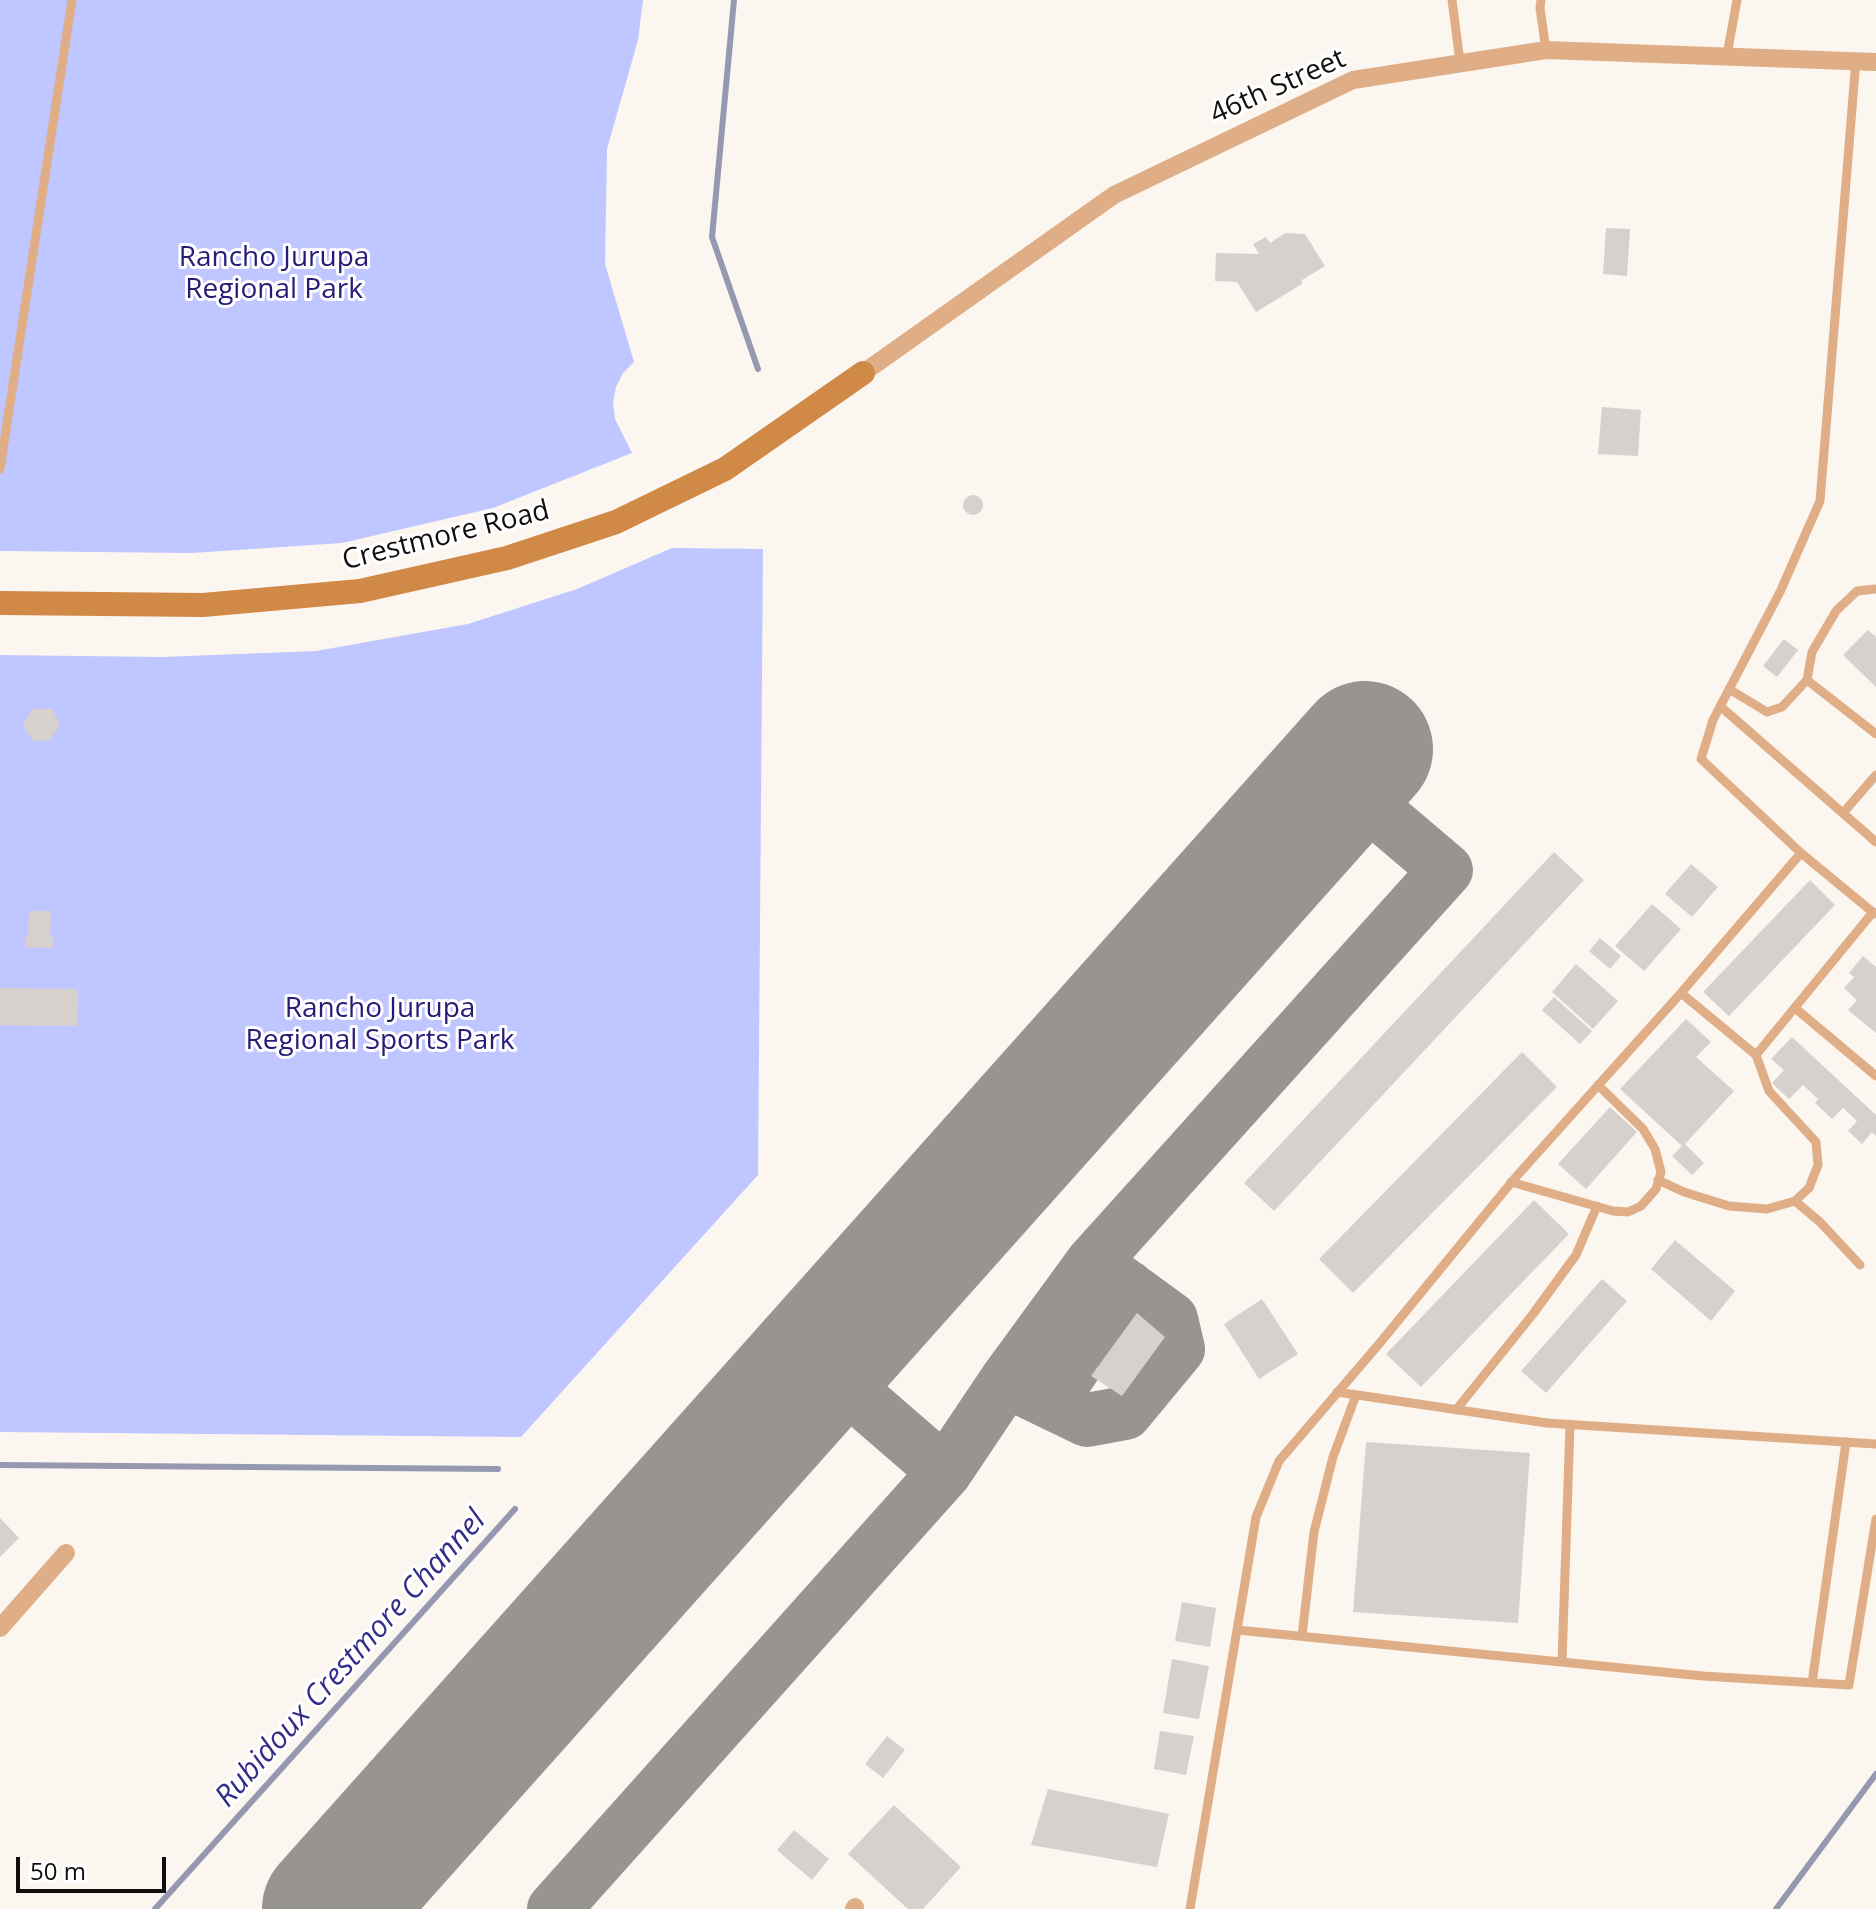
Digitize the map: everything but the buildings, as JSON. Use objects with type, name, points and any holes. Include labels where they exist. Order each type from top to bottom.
[{"type":"street","name":"46th Street","points":[[863,373],[1114,195],[1353,80],[1546,50],[1876,62]]},
{"type":"street","name":"Crestmore Road","points":[[0,603],[203,605],[360,591],[507,558],[616,522],[725,469],[863,373]]},
{"type":"street","points":[[0,1628],[66,1553]]},
{"type":"lane","points":[[0,469],[72,0]]},
{"type":"lane","points":[[1452,0],[1460,62]]},
{"type":"lane","points":[[1541,0],[1546,50]]},
{"type":"lane","points":[[1727,55],[1737,0]]},
{"type":"lane","points":[[1756,1055],[1874,914],[1801,853],[1701,759],[1713,720],[1780,592],[1820,501],[1856,60]]},
{"type":"lane","points":[[1729,689],[1767,712],[1782,707],[1807,680],[1812,652],[1836,611],[1857,591],[1876,589]]},
{"type":"lane","points":[[1807,680],[1876,734]]},
{"type":"lane","points":[[1720,706],[1876,842]]},
{"type":"lane","points":[[1843,813],[1875,779]]},
{"type":"lane","points":[[1190,1909],[1256,1517],[1279,1461],[1511,1182],[1681,993],[1801,853]]},
{"type":"lane","points":[[1658,1180],[1729,1206],[1767,1209],[1795,1201],[1809,1188],[1818,1165],[1816,1142],[1769,1091],[1756,1055],[1681,993]]},
{"type":"lane","points":[[1795,1008],[1876,1076]]},
{"type":"lane","points":[[1511,1182],[1613,1211],[1628,1212],[1641,1206],[1656,1189],[1661,1172],[1655,1149],[1643,1129],[1598,1085]]},
{"type":"lane","points":[[1795,1201],[1820,1222],[1860,1265]]},
{"type":"lane","points":[[1456,1410],[1576,1255],[1597,1206]]},
{"type":"lane","points":[[1337,1392],[1547,1423],[1876,1444]]},
{"type":"lane","points":[[1302,1636],[1314,1532],[1333,1457],[1356,1395]]},
{"type":"lane","points":[[1562,1662],[1570,1425]]},
{"type":"lane","points":[[1812,1683],[1846,1442]]},
{"type":"lane","points":[[1237,1630],[1703,1676],[1849,1685],[1876,1519]]},
{"type":"green space","name":"Rancho Jurupa Regional Park","points":[[0,0],[643,0],[638,40],[607,149],[605,264],[634,362],[623,373],[613,403],[615,419],[632,453],[493,508],[342,543],[192,553],[0,551]]},
{"type":"green space","name":"Rancho Jurupa Regional Sports Park","points":[[672,548],[763,549],[758,1175],[521,1437],[0,1432],[0,655],[162,657],[316,651],[468,624],[577,589]]},
{"type":"waterway","name":"Rubidoux Crestmore Channel","points":[[734,0],[712,237],[758,369]]},
{"type":"waterway","name":"Rubidoux Crestmore Channel","points":[[0,1465],[498,1469]]},
{"type":"waterway","name":"Rubidoux Crestmore Channel","points":[[155,1909],[515,1509]]},
{"type":"waterway","points":[[1776,1909],[1876,1774]]},
{"type":"taxiway","points":[[554,1909],[945,1472],[1006,1381],[1093,1262],[1446,870],[1339,779]]},
{"type":"taxiway","points":[[1006,1381],[1087,1420],[1125,1413],[1178,1349],[1171,1319],[1093,1262]]},
{"type":"taxiway","points":[[1050,1402],[1128,1287]]},
{"type":"taxiway","points":[[818,1362],[945,1472]]},
{"type":"runway","points":[[330,1909],[1365,749]]}]
